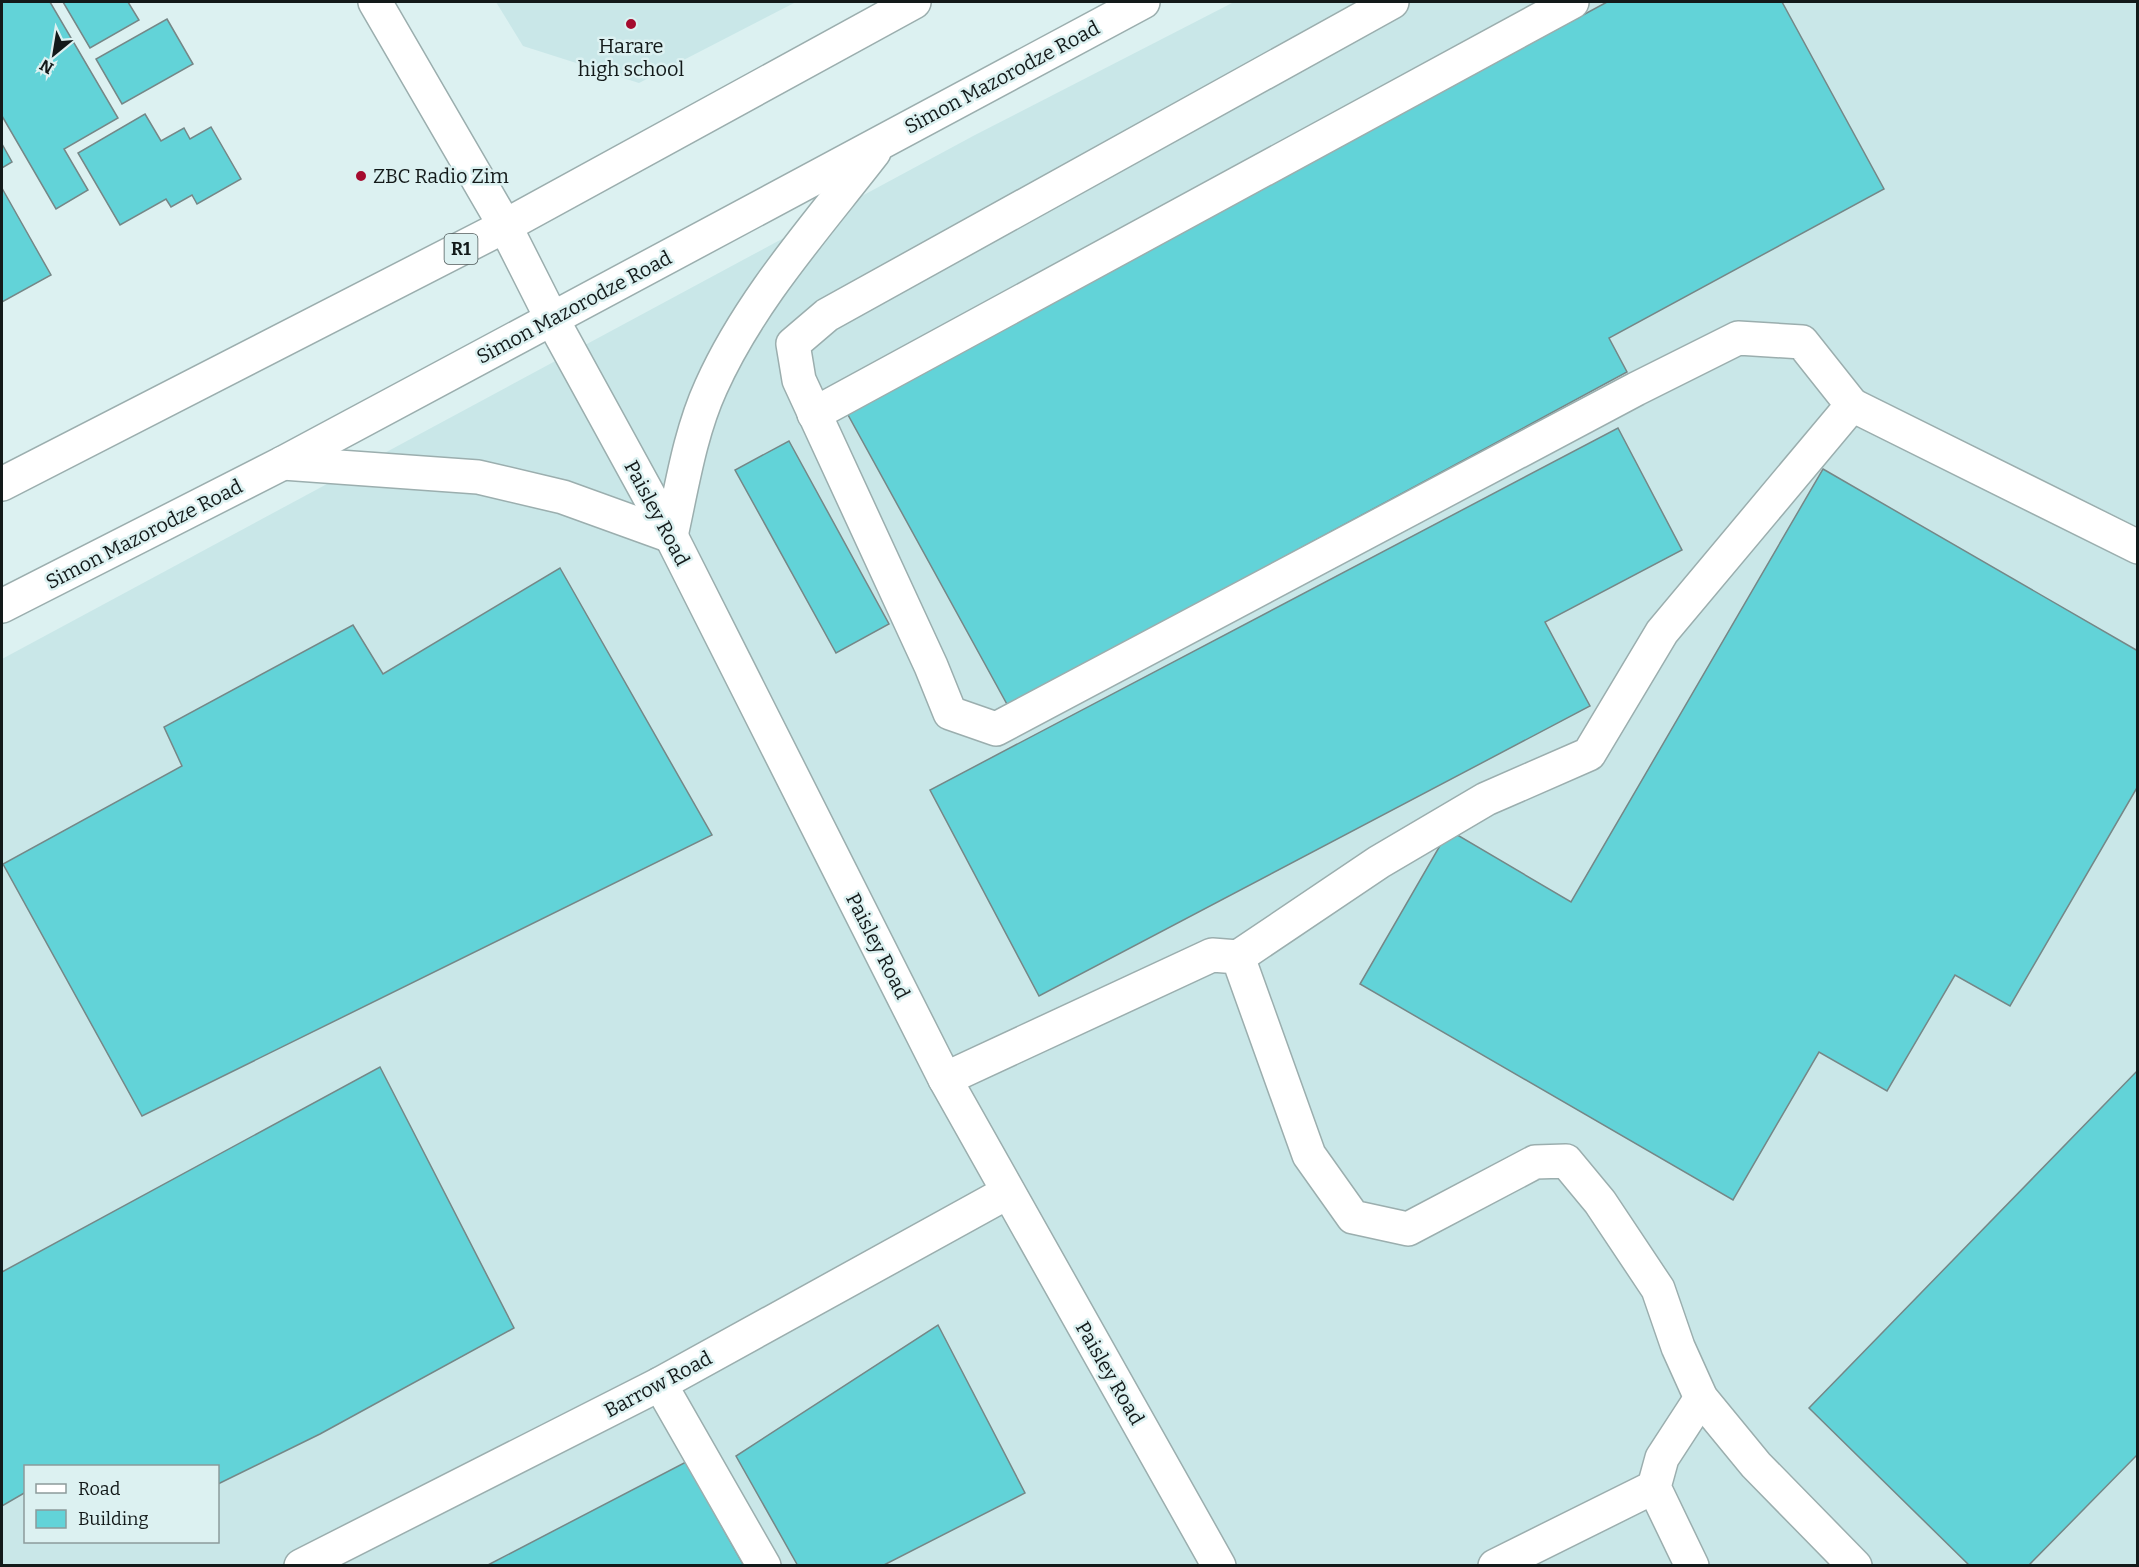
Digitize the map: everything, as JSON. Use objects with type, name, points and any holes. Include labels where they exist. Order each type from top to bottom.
[{"type":"main road","name":"Paisley Road","points":[[375,2],[505,226],[552,319],[670,536],[945,1079],[1219,1566]]},
{"type":"main road","name":"R1","points":[[2,484],[505,226],[914,2]]},
{"type":"main road","name":"Simon Mazorodze Road","points":[[2,606],[283,463],[1143,2]]},
{"type":"main road","points":[[1392,2],[827,315],[793,344],[799,380],[931,666],[950,713],[996,729],[1636,389],[1738,338],[1802,342],[1852,405],[2138,547]]},
{"type":"main road","points":[[814,414],[1572,2]]},
{"type":"main road","points":[[283,463],[478,477],[563,497],[670,536],[696,425],[710,388],[735,338],[789,261],[882,142]]},
{"type":"main road","points":[[945,1079],[1212,955],[1238,957],[1379,862],[1486,799],[1589,754],[1662,632],[1852,405]]},
{"type":"main road","points":[[1238,957],[1309,1155],[1353,1216],[1408,1228],[1534,1162],[1566,1161],[1600,1202],[1658,1289],[1678,1347],[1701,1398],[1756,1465],[1856,1566]]},
{"type":"main road","name":"Barrow Road","points":[[302,1566],[660,1384],[1008,1192]]},
{"type":"main road","points":[[660,1384],[764,1566]]},
{"type":"main road","points":[[1692,1566],[1654,1487],[1662,1458],[1701,1398]]},
{"type":"main road","points":[[1495,1566],[1654,1487]]},
{"type":"shaded area","name":"Harare high school","points":[[496,2],[796,2],[639,83],[523,46]]},
{"type":"shaded area","points":[[1234,2],[2137,2],[2137,1565],[2,1566],[2,659],[975,135]]},
{"type":"building","points":[[2,2],[50,2],[118,118],[64,149],[88,190],[56,209],[2,116]]},
{"type":"building","points":[[63,2],[128,2],[139,20],[90,48]]},
{"type":"building","points":[[1607,2],[1782,2],[1884,189],[1609,338],[1627,372],[1008,706],[847,413]]},
{"type":"building","points":[[167,19],[193,64],[122,104],[96,59]]},
{"type":"building","points":[[145,114],[161,141],[184,128],[190,139],[211,127],[241,179],[197,204],[192,195],[171,207],[166,199],[120,225],[78,153]]},
{"type":"building","points":[[2,144],[12,162],[2,168]]},
{"type":"building","points":[[2,191],[51,275],[2,302]]},
{"type":"building","points":[[1618,428],[1682,550],[1545,622],[1590,706],[1039,996],[930,790]]},
{"type":"building","points":[[789,441],[889,624],[836,653],[735,470]]},
{"type":"building","points":[[1823,469],[2138,651],[2138,786],[2010,1006],[1955,975],[1887,1091],[1819,1052],[1733,1200],[1360,984],[1449,830],[1571,902]]},
{"type":"building","points":[[560,568],[712,835],[142,1116],[3,864],[182,766],[164,727],[353,625],[383,674]]},
{"type":"building","points":[[380,1067],[514,1328],[320,1434],[219,1484],[219,1465],[24,1465],[24,1493],[2,1506],[2,1272]]},
{"type":"building","points":[[2138,1070],[2138,1454],[2028,1566],[1970,1566],[1809,1408]]},
{"type":"building","points":[[938,1325],[1025,1493],[882,1566],[798,1566],[736,1456]]},
{"type":"building","points":[[686,1462],[744,1566],[486,1566]]},
{"type":"place","name":"Harare high school","points":[[631,24]]},
{"type":"place","name":"ZBC Radio Zim","points":[[361,176]]}]
